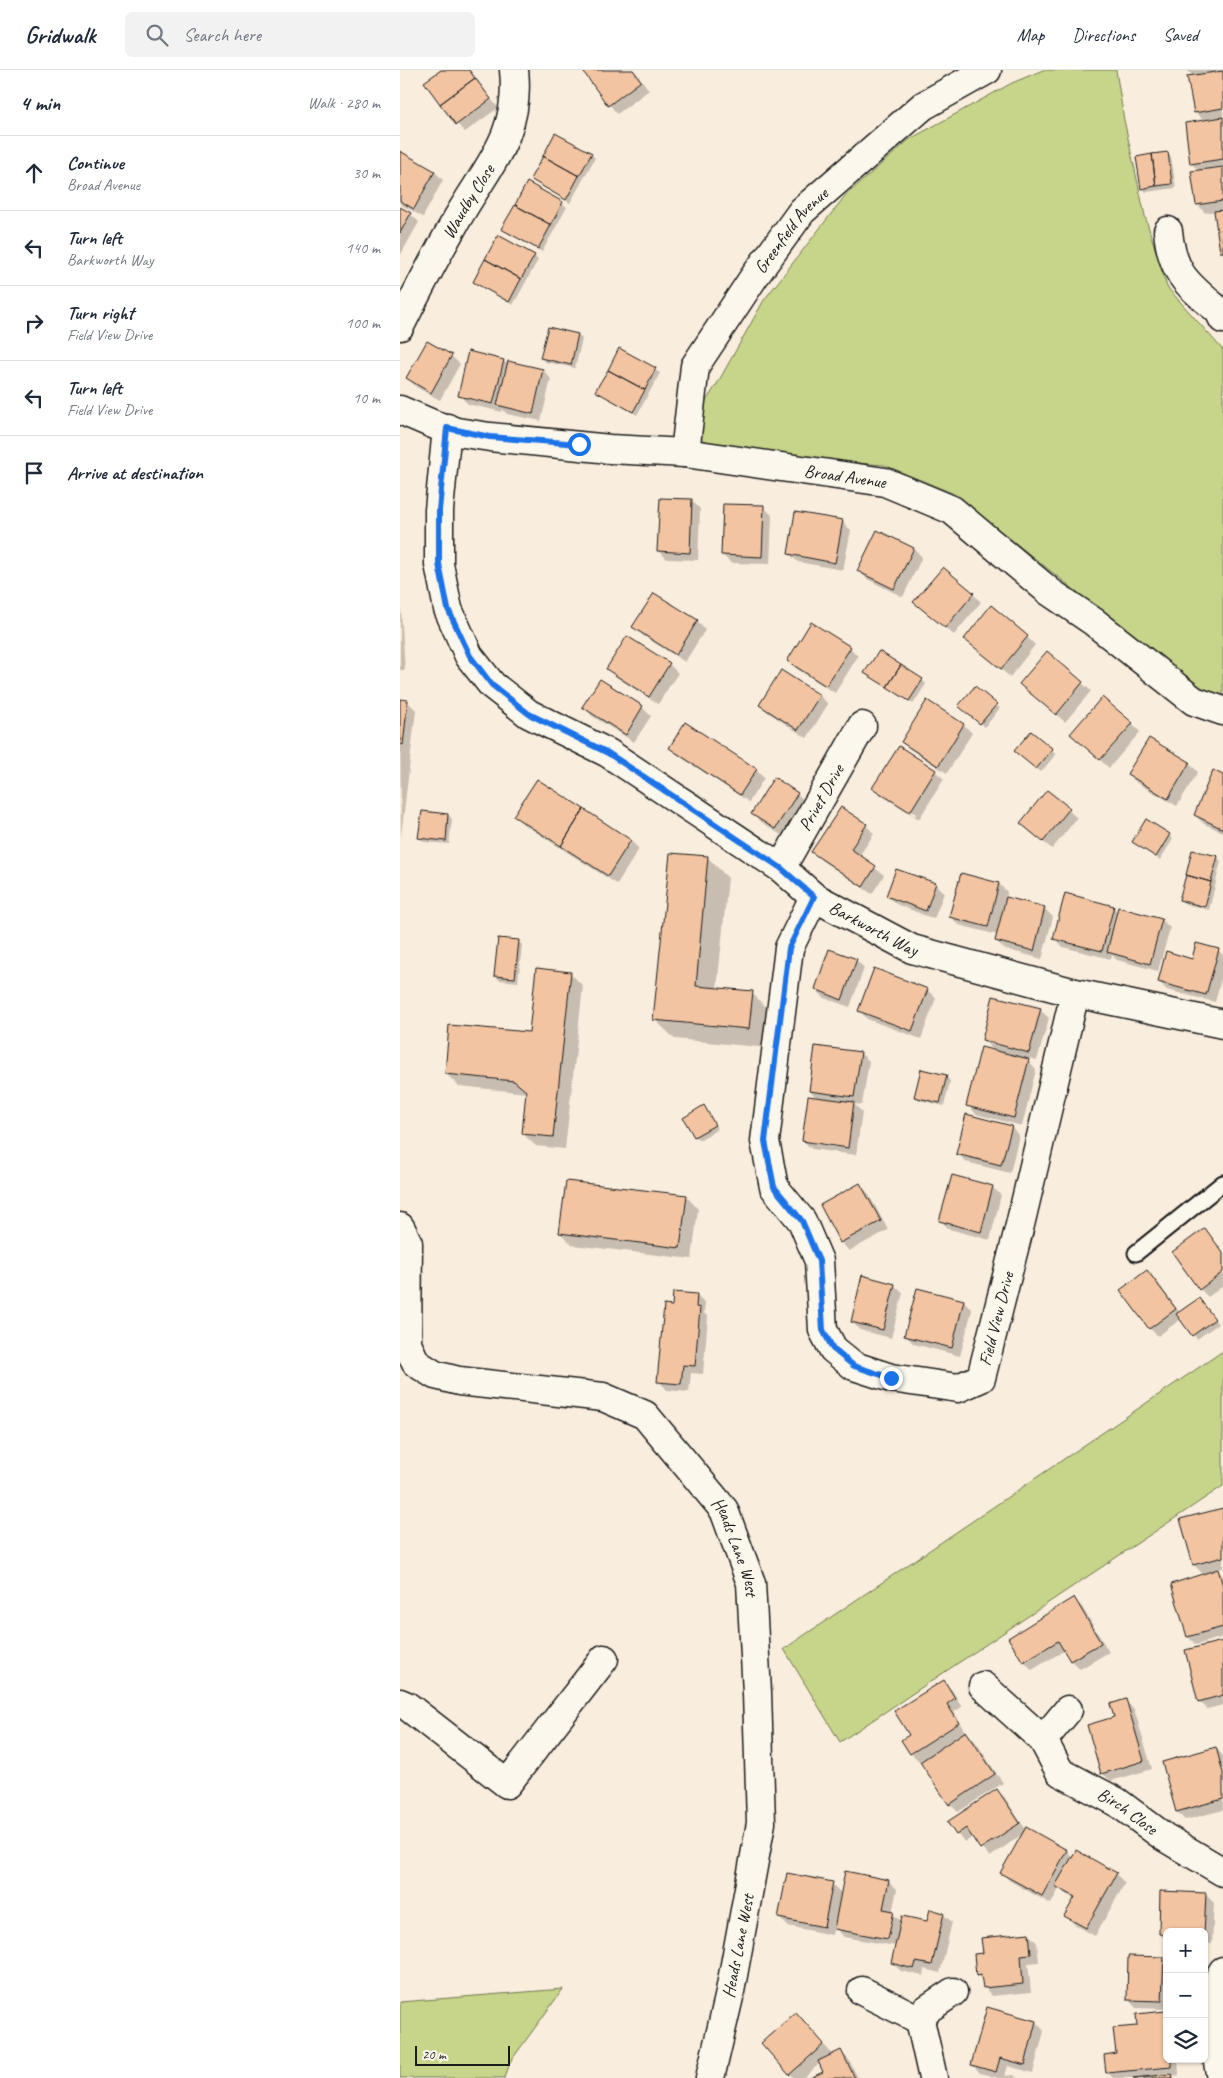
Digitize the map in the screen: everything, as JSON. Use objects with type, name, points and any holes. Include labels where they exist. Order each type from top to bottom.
[{"type":"street","name":"Waudby Close","points":[[400,326],[458,217],[504,141],[514,107],[516,85],[514,70]]},
{"type":"street","name":"Greenfield Avenue","points":[[685,453],[695,366],[754,277],[802,211],[923,106],[987,70]]},
{"type":"street","points":[[1168,231],[1170,248],[1180,275],[1219,311],[1223,318]]},
{"type":"street","name":"Broad Avenue","points":[[400,410],[447,428],[490,437],[610,449],[685,453],[885,482],[952,510],[1050,592],[1094,622],[1194,701],[1223,711]]},
{"type":"street","name":"Barkworth Way","points":[[447,428],[439,510],[439,564],[448,609],[470,656],[486,678],[492,685],[529,714],[608,753],[781,868],[814,897],[912,949],[1075,993],[1223,1024]]},
{"type":"street","name":"Privet Drive","points":[[781,868],[862,726]]},
{"type":"street","name":"Field View Drive","points":[[814,897],[789,948],[765,1141],[774,1187],[802,1221],[819,1261],[823,1330],[833,1349],[854,1366],[891,1378],[958,1388],[981,1378],[1020,1225],[1075,993]]},
{"type":"street","name":"Heads Lane West","points":[[400,1227],[408,1243],[407,1344],[416,1363],[436,1376],[459,1381],[603,1397],[645,1415],[724,1510],[751,1583],[761,1822],[729,1997],[710,2078]]},
{"type":"street","points":[[400,1703],[407,1706],[507,1784],[604,1658]]},
{"type":"street","name":"Birch Close","points":[[983,1686],[1043,1740],[1060,1772],[1117,1802],[1164,1837],[1223,1872]]},
{"type":"street","points":[[1043,1740],[1068,1710]]},
{"type":"street","points":[[1221,2078],[1214,2042],[1220,1976],[1223,1971]]},
{"type":"street","points":[[862,1991],[920,2020]]},
{"type":"street","points":[[934,2078],[920,2020],[926,2010],[953,1992]]},
{"type":"lane","points":[[1136,1253],[1223,1183]]},
{"type":"green space","points":[[1043,70],[1116,70],[1124,120],[1145,216],[1167,287],[1223,350],[1223,704],[1110,618],[952,493],[884,465],[759,455],[703,445],[699,427],[700,410],[717,384],[764,300],[845,196],[910,139],[1012,83]]},
{"type":"green space","points":[[1223,1351],[1223,1486],[840,1742],[784,1649]]},
{"type":"green space","points":[[563,1989],[510,2062],[505,2078],[400,2078],[400,2002]]},
{"type":"building","points":[[441,70],[469,70],[475,78],[440,104],[424,82]]},
{"type":"building","points":[[582,70],[633,70],[641,81],[608,106]]},
{"type":"building","points":[[1223,71],[1223,108],[1194,113],[1187,76]]},
{"type":"building","points":[[475,78],[491,99],[456,125],[440,104]]},
{"type":"building","points":[[1223,117],[1223,159],[1190,164],[1185,123]]},
{"type":"building","points":[[555,133],[592,153],[579,176],[543,156]]},
{"type":"building","points":[[400,151],[435,171],[414,209],[400,201]]},
{"type":"building","points":[[1168,152],[1172,184],[1156,186],[1152,154]]},
{"type":"building","points":[[1152,154],[1156,186],[1141,189],[1136,157]]},
{"type":"building","points":[[543,156],[579,176],[566,200],[530,179]]},
{"type":"building","points":[[1223,167],[1223,201],[1196,205],[1191,171]]},
{"type":"building","points":[[527,182],[563,202],[551,225],[515,205]]},
{"type":"building","points":[[515,205],[551,225],[538,249],[501,229]]},
{"type":"building","points":[[400,207],[411,213],[400,233]]},
{"type":"building","points":[[1223,210],[1223,252],[1220,252],[1214,211]]},
{"type":"building","points":[[498,235],[535,255],[521,279],[485,259]]},
{"type":"building","points":[[485,259],[521,279],[509,302],[473,282]]},
{"type":"building","points":[[548,327],[578,334],[571,365],[540,358]]},
{"type":"building","points":[[427,341],[452,355],[431,393],[406,378]]},
{"type":"building","points":[[619,348],[656,368],[645,390],[608,370]]},
{"type":"building","points":[[468,351],[504,360],[493,404],[458,396]]},
{"type":"building","points":[[508,361],[543,369],[533,414],[497,405]]},
{"type":"building","points":[[608,370],[645,390],[633,412],[595,391]]},
{"type":"building","points":[[660,498],[692,499],[690,553],[657,551]]},
{"type":"building","points":[[723,504],[764,505],[762,557],[721,555]]},
{"type":"building","points":[[795,512],[843,520],[835,563],[788,554]]},
{"type":"building","points":[[877,530],[914,548],[894,589],[857,571]]},
{"type":"building","points":[[943,567],[974,593],[945,628],[913,602]]},
{"type":"building","points":[[654,593],[698,620],[676,655],[632,627]]},
{"type":"building","points":[[991,605],[1028,636],[1001,669],[964,639]]},
{"type":"building","points":[[811,622],[851,647],[826,686],[787,661]]},
{"type":"building","points":[[627,636],[670,663],[649,697],[606,669]]},
{"type":"building","points":[[879,651],[901,665],[887,687],[864,673]]},
{"type":"building","points":[[1047,651],[1083,682],[1056,715],[1019,684]]},
{"type":"building","points":[[901,665],[923,679],[909,701],[887,687]]},
{"type":"building","points":[[781,670],[820,695],[798,730],[759,705]]},
{"type":"building","points":[[600,679],[643,706],[626,735],[582,707]]},
{"type":"building","points":[[975,686],[997,704],[980,724],[958,706]]},
{"type":"building","points":[[1102,697],[1133,723],[1100,760],[1070,734]]},
{"type":"building","points":[[400,699],[408,700],[403,745],[400,744]]},
{"type":"building","points":[[927,700],[964,724],[938,766],[901,742]]},
{"type":"building","points":[[685,722],[757,769],[740,795],[669,748]]},
{"type":"building","points":[[1031,731],[1053,749],[1036,769],[1014,751]]},
{"type":"building","points":[[1149,738],[1190,762],[1168,799],[1127,774]]},
{"type":"building","points":[[899,746],[936,770],[910,812],[872,788]]},
{"type":"building","points":[[1213,770],[1223,775],[1223,829],[1194,815]]},
{"type":"building","points":[[774,777],[798,793],[775,829],[751,814]]},
{"type":"building","points":[[537,779],[584,809],[561,846],[513,816]]},
{"type":"building","points":[[1047,790],[1070,808],[1043,842],[1020,823]]},
{"type":"building","points":[[841,807],[867,824],[851,849],[876,866],[863,887],[811,852]]},
{"type":"building","points":[[584,809],[631,840],[608,876],[561,846]]},
{"type":"building","points":[[422,811],[448,814],[446,841],[418,838]]},
{"type":"building","points":[[1146,819],[1170,834],[1156,857],[1132,842]]},
{"type":"building","points":[[1192,850],[1218,856],[1211,882],[1186,875]]},
{"type":"building","points":[[670,853],[708,856],[696,986],[753,991],[749,1029],[653,1020]]},
{"type":"building","points":[[896,869],[936,883],[926,911],[886,896]]},
{"type":"building","points":[[961,873],[999,883],[988,927],[949,917]]},
{"type":"building","points":[[1186,875],[1211,882],[1205,907],[1179,900]]},
{"type":"building","points":[[1065,893],[1114,906],[1102,951],[1053,939]]},
{"type":"building","points":[[1006,897],[1045,907],[1034,951],[995,941]]},
{"type":"building","points":[[1118,907],[1162,919],[1150,964],[1107,952]]},
{"type":"building","points":[[498,938],[519,940],[515,978],[494,976]]},
{"type":"building","points":[[1196,943],[1219,949],[1206,995],[1158,982],[1166,951],[1192,959]]},
{"type":"building","points":[[829,949],[857,959],[842,1000],[815,989]]},
{"type":"building","points":[[536,968],[571,972],[553,1137],[522,1134],[526,1091],[514,1081],[445,1074],[449,1025],[529,1032]]},
{"type":"building","points":[[874,968],[928,989],[912,1031],[858,1011]]},
{"type":"building","points":[[993,996],[1041,1008],[1029,1053],[982,1040]]},
{"type":"building","points":[[815,1046],[861,1052],[854,1097],[809,1091]]},
{"type":"building","points":[[981,1047],[1029,1059],[1014,1118],[966,1106]]},
{"type":"building","points":[[921,1069],[947,1075],[940,1103],[914,1097]]},
{"type":"building","points":[[808,1096],[854,1102],[848,1148],[802,1141]]},
{"type":"building","points":[[704,1105],[715,1125],[694,1137],[683,1118]]},
{"type":"building","points":[[966,1114],[1012,1126],[1001,1165],[956,1154]]},
{"type":"building","points":[[952,1175],[993,1186],[981,1232],[939,1221]]},
{"type":"building","points":[[566,1181],[687,1195],[680,1248],[559,1233]]},
{"type":"building","points":[[860,1183],[881,1221],[840,1243],[820,1205]]},
{"type":"building","points":[[1205,1228],[1223,1253],[1223,1272],[1199,1290],[1172,1252]]},
{"type":"building","points":[[1147,1270],[1176,1309],[1149,1329],[1120,1290]]},
{"type":"building","points":[[862,1275],[895,1284],[883,1330],[851,1322]]},
{"type":"building","points":[[917,1288],[964,1300],[952,1348],[904,1336]]},
{"type":"building","points":[[673,1292],[697,1294],[696,1307],[700,1308],[695,1366],[683,1365],[681,1384],[657,1382],[664,1305],[672,1306]]},
{"type":"building","points":[[1199,1298],[1215,1319],[1192,1336],[1176,1314]]},
{"type":"building","points":[[1223,1508],[1223,1557],[1193,1565],[1180,1519]]},
{"type":"building","points":[[1218,1569],[1223,1586],[1223,1627],[1187,1637],[1171,1584]]},
{"type":"building","points":[[1074,1597],[1101,1643],[1070,1661],[1058,1641],[1023,1662],[1008,1638]]},
{"type":"building","points":[[1223,1641],[1223,1695],[1198,1702],[1185,1650]]},
{"type":"building","points":[[944,1680],[955,1698],[947,1704],[959,1723],[910,1754],[901,1740],[909,1735],[894,1711]]},
{"type":"building","points":[[1126,1699],[1144,1761],[1101,1774],[1087,1725],[1114,1717],[1110,1704]]},
{"type":"building","points":[[966,1731],[995,1774],[949,1805],[920,1762]]},
{"type":"building","points":[[1216,1747],[1223,1773],[1223,1799],[1176,1812],[1162,1762]]},
{"type":"building","points":[[997,1789],[1020,1823],[980,1849],[966,1828],[956,1835],[947,1822]]},
{"type":"building","points":[[1026,1827],[1067,1850],[1042,1896],[1000,1873]]},
{"type":"building","points":[[1076,1850],[1117,1873],[1086,1928],[1064,1916],[1075,1897],[1055,1886]]},
{"type":"building","points":[[845,1871],[889,1880],[883,1909],[894,1911],[888,1939],[834,1929]]},
{"type":"building","points":[[787,1873],[833,1882],[824,1927],[778,1918]]},
{"type":"building","points":[[1160,1891],[1206,1893],[1204,1928],[1163,1928],[1163,1934],[1159,1934]]},
{"type":"building","points":[[930,1909],[944,1913],[932,1965],[916,1962],[914,1969],[891,1963],[902,1916],[927,1921]]},
{"type":"building","points":[[1029,1933],[1031,1954],[1021,1955],[1023,1984],[983,1988],[981,1975],[976,1976],[974,1954],[983,1953],[981,1938]]},
{"type":"building","points":[[1128,1956],[1163,1957],[1162,2001],[1127,2000]]},
{"type":"building","points":[[987,2007],[1036,2021],[1025,2065],[1000,2058],[996,2072],[971,2065]]},
{"type":"building","points":[[1163,2011],[1163,2063],[1171,2063],[1171,2067],[1106,2073],[1104,2055],[1116,2053],[1113,2028],[1137,2026],[1136,2014]]},
{"type":"building","points":[[796,2012],[824,2044],[789,2075],[761,2043]]},
{"type":"building","points":[[841,2050],[855,2078],[810,2078],[823,2072],[818,2061]]},
{"type":"building","points":[[1172,2074],[1173,2078],[1133,2078]]},
{"type":"route","points":[[579,444],[490,437],[457,432],[447,428],[439,510],[439,564],[448,609],[470,656],[492,685],[529,714],[608,753],[781,868],[814,897],[789,948],[765,1141],[774,1187],[802,1221],[819,1261],[823,1330],[833,1349],[854,1366],[891,1378]]}]
